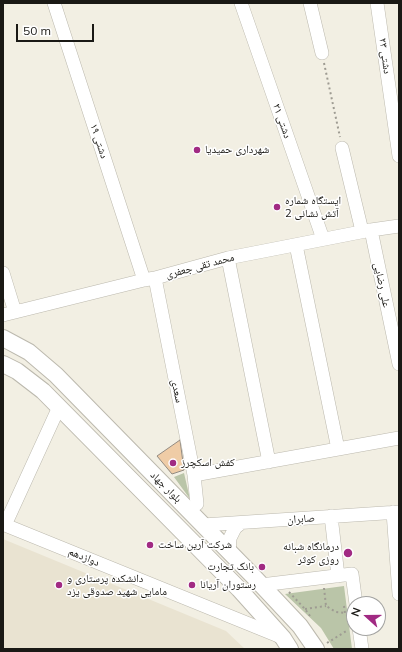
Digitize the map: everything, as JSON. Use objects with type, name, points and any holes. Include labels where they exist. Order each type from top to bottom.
[{"type":"main road","name":"بلوار جهاد","points":[[3,338],[29,352],[56,375],[194,509],[203,525],[300,626],[322,646]]},
{"type":"main road","name":"بلوار جهاد","points":[[3,364],[17,371],[43,391],[239,589],[286,643]]},
{"type":"main road","points":[[189,538],[203,525]]},
{"type":"street","name":"دشتی ۱۹","points":[[54,3],[150,279]]},
{"type":"street","name":"دشتی ۲۱","points":[[241,3],[323,239]]},
{"type":"street","points":[[310,3],[322,52]]},
{"type":"street","name":"دشتی ۲۳","points":[[377,3],[399,156]]},
{"type":"street","name":"علی رضایی","points":[[342,148],[366,230],[399,364]]},
{"type":"street","name":"محمد تقی جعفری","points":[[9,314],[228,258],[366,230],[399,226]]},
{"type":"street","points":[[296,245],[338,449]]},
{"type":"street","points":[[228,258],[269,462]]},
{"type":"street","points":[[3,273],[9,314]]},
{"type":"street","name":"سعدی","points":[[150,279],[194,475],[194,509]]},
{"type":"street","name":"دوازدهم","points":[[59,407],[4,524],[286,643]]},
{"type":"street","points":[[194,475],[399,438]]},
{"type":"street","points":[[194,509],[241,523]]},
{"type":"street","points":[[396,512],[399,594]]},
{"type":"street","name":"صابران","points":[[203,525],[396,512]]},
{"type":"street","points":[[331,516],[338,576]]},
{"type":"street","points":[[230,552],[230,538],[235,528],[241,523]]},
{"type":"street","points":[[261,585],[352,574],[355,596]]},
{"type":"street","points":[[360,636],[362,649]]},
{"type":"path","points":[[322,52],[342,148]]},
{"type":"path","points":[[323,578],[326,606]]},
{"type":"path","points":[[305,609],[326,606],[336,612],[345,613]]},
{"type":"path","points":[[322,646],[346,631]]},
{"type":"shaded area","name":"دانشکده پرستاری و مامایی شهید صدوقی یزد","points":[[3,539],[226,631],[245,649],[3,649]]},
{"type":"green space","points":[[184,473],[190,499],[174,477]]},
{"type":"green space","points":[[344,586],[346,602],[346,636],[350,636],[352,649],[334,649],[321,628],[285,594]]},
{"type":"building","name":"کفش اسکچرز","points":[[180,440],[184,470],[172,474],[157,456]]},
{"type":"place","name":"شهرداری حمیدیا","points":[[197,150]]},
{"type":"place","name":"ایستگاه شماره 2 آتش نشانی","points":[[277,207]]},
{"type":"place","name":"کفش اسکچرز","points":[[173,463]]},
{"type":"place","name":"شرکت آرین ساخت","points":[[150,545]]},
{"type":"place","name":"درمانگاه شبانه روزی کوثر","points":[[348,553]]},
{"type":"place","name":"بانک تجارت","points":[[262,567]]},
{"type":"place","name":"دانشکده پرستاری و مامایی شهید صدوقی یزد","points":[[59,585]]},
{"type":"place","name":"رستوران آریانا","points":[[192,585]]}]
